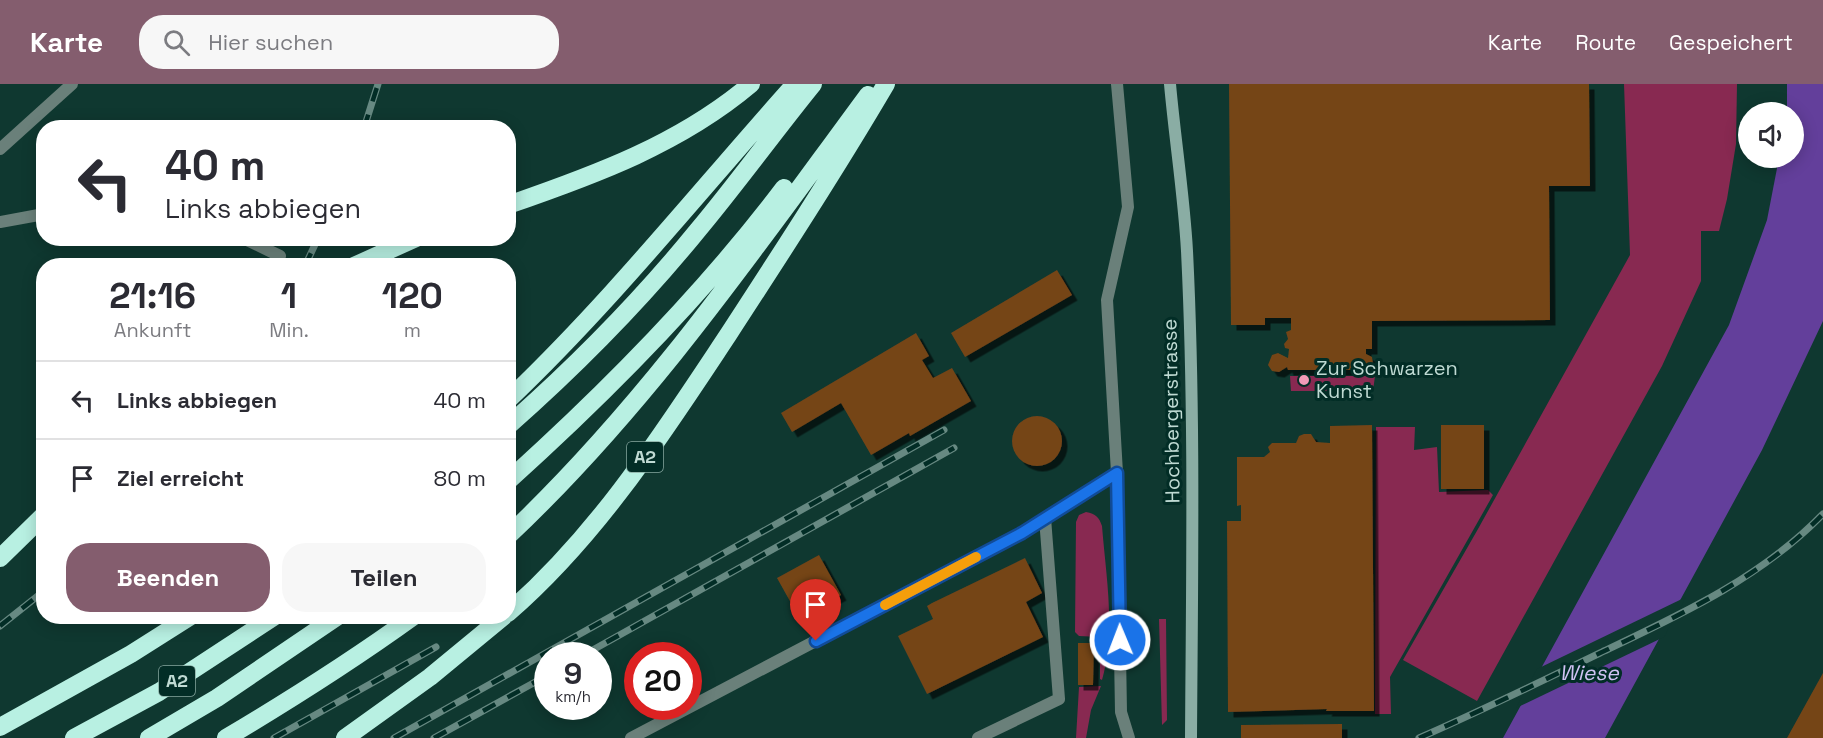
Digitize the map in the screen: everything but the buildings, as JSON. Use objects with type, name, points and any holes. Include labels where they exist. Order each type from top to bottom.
[{"type":"highway","points":[[516,202],[591,176],[646,152],[718,109],[751,84]]},
{"type":"highway","points":[[516,393],[553,358],[640,263],[795,84]]},
{"type":"highway","points":[[516,418],[610,328],[697,232],[813,84]]},
{"type":"highway","points":[[516,474],[598,398],[686,306],[770,207],[860,84]]},
{"type":"highway","points":[[516,529],[604,438],[679,350],[877,84]]},
{"type":"highway","name":"A2","points":[[516,605],[565,558],[636,470],[761,285],[886,84]]},
{"type":"highway","points":[[372,258],[398,246]]},
{"type":"highway","points":[[0,558],[36,523]]},
{"type":"highway","points":[[0,727],[131,654],[178,624]]},
{"type":"highway","name":"A2","points":[[74,738],[159,692],[263,624]]},
{"type":"highway","name":"A2","points":[[149,738],[217,698],[326,624]]},
{"type":"highway","points":[[226,738],[288,702],[403,624]]},
{"type":"highway","points":[[345,738],[430,677],[494,624]]},
{"type":"main road","name":"Hochbergerstrasse","points":[[1170,84],[1187,249],[1191,471],[1191,738]]},
{"type":"lane","points":[[0,149],[72,84]]},
{"type":"lane","points":[[1117,84],[1128,207],[1107,300],[1117,473],[1121,712],[1129,738]]},
{"type":"lane","points":[[0,222],[36,215]]},
{"type":"lane","points":[[260,246],[280,255]]},
{"type":"lane","points":[[632,738],[1022,533],[1117,473]]},
{"type":"lane","points":[[978,738],[1059,699],[1045,518]]},
{"type":"shaded area","points":[[1624,84],[1737,84],[1736,144],[1727,199],[1719,231],[1701,231],[1701,281],[1662,366],[1477,701],[1403,660],[1630,255]]},
{"type":"shaded area","points":[[1290,376],[1375,376],[1373,391],[1291,391]]},
{"type":"shaded area","points":[[1376,427],[1415,427],[1414,450],[1437,447],[1439,492],[1488,490],[1493,495],[1390,677],[1391,714],[1375,714]]},
{"type":"shaded area","points":[[1086,512],[1097,516],[1102,526],[1109,623],[1102,680],[1100,679],[1100,637],[1079,636],[1075,632],[1076,522],[1079,515]]},
{"type":"shaded area","points":[[1159,619],[1166,619],[1167,720],[1162,725]]},
{"type":"shaded area","points":[[1101,686],[1091,710],[1086,738],[1076,738],[1079,687]]},
{"type":"water","name":"Wiese","points":[[1787,84],[1823,84],[1823,321],[1762,450],[1605,738],[1503,738],[1729,325],[1767,220],[1777,168],[1804,168],[1804,102],[1787,102]]},
{"type":"pier","points":[[1686,597],[1664,637],[1516,708],[1537,669]]},
{"type":"railway","points":[[367,120],[378,84]]},
{"type":"railway","points":[[309,258],[314,246]]},
{"type":"railway","points":[[394,738],[944,430]]},
{"type":"railway","points":[[607,642],[954,448]]},
{"type":"railway","points":[[1419,738],[1630,639],[1718,593],[1773,557],[1823,514]]},
{"type":"railway","points":[[0,626],[36,597]]},
{"type":"railway","points":[[274,738],[436,647]]},
{"type":"railway","points":[[434,738],[534,683]]},
{"type":"slow traffic","points":[[885,605],[976,557]]},
{"type":"place","name":"Zur Schwarzen Kunst","points":[[1304,380]]},
{"type":"route","points":[[816,641],[1022,533],[1117,473],[1120,640]]}]
